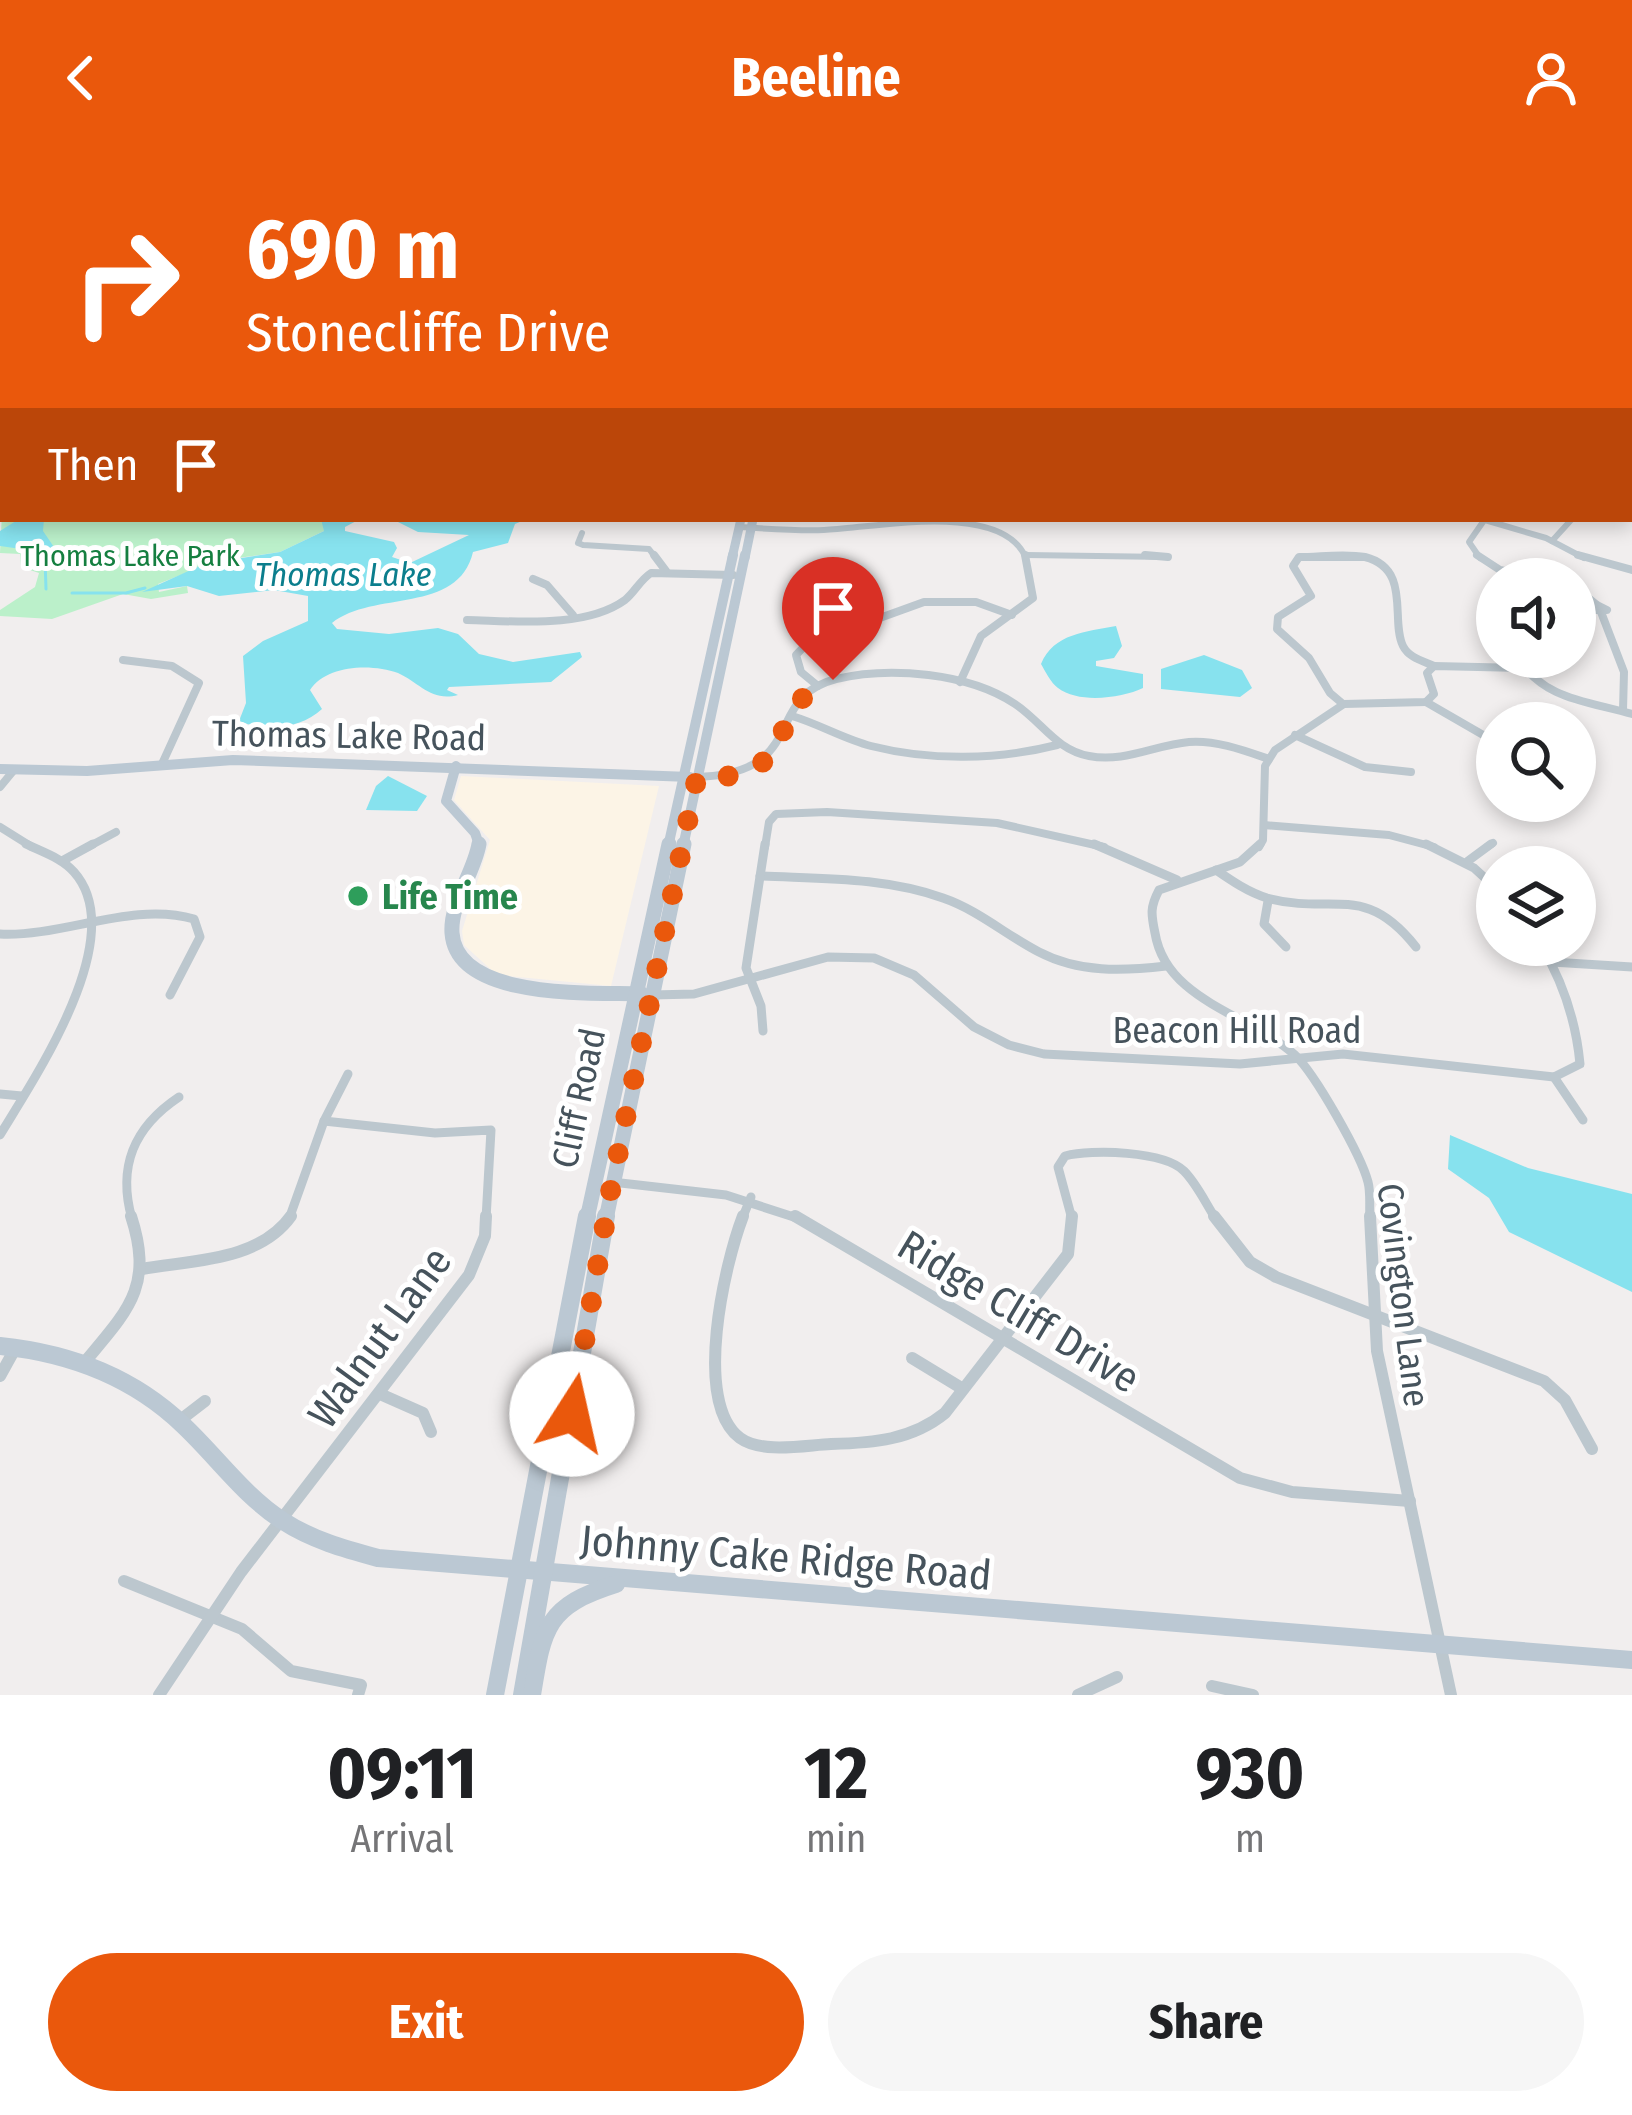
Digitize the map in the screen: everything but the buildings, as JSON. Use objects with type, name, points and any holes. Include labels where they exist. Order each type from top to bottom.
[{"type":"street","points":[[820,530],[821,522]]},
{"type":"street","points":[[746,523],[820,530],[905,522],[966,525],[1004,535],[1026,555],[1033,598],[981,636],[960,682]]},
{"type":"street","points":[[1479,558],[1469,542],[1483,522]]},
{"type":"street","points":[[1494,522],[1552,541],[1590,561],[1632,570]]},
{"type":"street","points":[[1552,541],[1559,538],[1567,522]]},
{"type":"street","name":"Cliff Road","points":[[495,1695],[746,523]]},
{"type":"street","points":[[582,533],[578,542],[583,545],[649,549],[666,571]]},
{"type":"street","points":[[1026,555],[1168,557]]},
{"type":"street","points":[[1344,704],[1330,694],[1309,658],[1276,622],[1311,596],[1293,566],[1298,558],[1361,556],[1381,563],[1400,596],[1400,644],[1417,660],[1434,666],[1476,664]]},
{"type":"street","points":[[466,620],[538,622],[573,615],[624,600],[640,578],[666,571],[735,575]]},
{"type":"street","points":[[533,579],[543,581],[573,615]]},
{"type":"street","points":[[818,686],[801,672],[796,655],[806,639],[829,626],[945,600],[985,604],[1012,615]]},
{"type":"street","points":[[1527,678],[1551,694],[1627,712],[1628,669],[1596,605]]},
{"type":"street","points":[[123,660],[172,666],[199,683],[162,764]]},
{"type":"street","points":[[1426,702],[1434,694],[1427,674],[1434,666]]},
{"type":"street","points":[[690,777],[738,775],[761,766],[772,757],[801,698],[818,686],[855,677],[960,682],[1016,704],[1058,745],[1088,757],[1116,759],[1203,742],[1269,759]]},
{"type":"street","points":[[760,876],[908,888],[974,910],[1037,952],[1068,964],[1112,972],[1166,966],[1157,948],[1150,906],[1159,890],[1178,880],[1255,853],[1263,840],[1263,776],[1269,759],[1295,735],[1344,704],[1426,702],[1476,731]]},
{"type":"street","points":[[792,716],[869,746],[897,750],[1010,754],[1058,745]]},
{"type":"street","points":[[1295,735],[1365,767],[1411,772]]},
{"type":"street","name":"Thomas Lake Road","points":[[7,770],[233,760],[690,777]]},
{"type":"street","points":[[456,766],[446,801],[475,833],[480,846],[452,929],[457,952],[480,976],[502,985],[643,994]]},
{"type":"street","points":[[0,787],[7,770]]},
{"type":"street","points":[[763,1031],[760,1006],[746,968],[769,821],[776,814],[874,815],[1046,828],[1112,848],[1178,880]]},
{"type":"street","points":[[1264,825],[1406,838],[1468,861],[1476,869]]},
{"type":"street","points":[[0,827],[11,838],[62,861],[87,887],[94,923],[71,1007],[0,1135]]},
{"type":"street","points":[[62,861],[116,832]]},
{"type":"street","points":[[1468,861],[1493,843]]},
{"type":"street","points":[[1216,870],[1239,889],[1268,901],[1367,907],[1395,921],[1416,947]]},
{"type":"street","points":[[1268,901],[1264,924],[1286,947]]},
{"type":"street","points":[[0,934],[26,935],[166,911],[194,919],[200,937],[170,995]]},
{"type":"street","name":"Beacon Hill Road","points":[[643,994],[694,994],[828,957],[874,958],[914,975],[962,1019],[1009,1045],[1044,1054],[1240,1064],[1343,1054],[1554,1077]]},
{"type":"street","points":[[1596,965],[1632,968]]},
{"type":"street","name":"Covington Lane","points":[[1166,966],[1190,991],[1268,1034],[1298,1058],[1318,1084],[1367,1182],[1372,1214],[1372,1314],[1451,1695]]},
{"type":"street","points":[[1553,966],[1579,1044],[1580,1064],[1554,1077],[1583,1120]]},
{"type":"street","points":[[142,1269],[242,1252],[279,1233],[296,1209],[324,1121],[348,1074]]},
{"type":"street","points":[[0,1094],[22,1096]]},
{"type":"street","points":[[84,1363],[127,1310],[142,1269],[142,1246],[128,1207],[130,1143],[152,1113],[178,1096]]},
{"type":"street","name":"Walnut Lane","points":[[159,1695],[212,1615],[480,1256],[491,1130],[435,1132],[324,1121]]},
{"type":"street","points":[[752,1197],[728,1256],[716,1345],[719,1410],[736,1434],[773,1447],[880,1443],[929,1426],[963,1389],[1075,1241],[1074,1219],[1058,1168],[1065,1156],[1085,1151],[1169,1160],[1185,1172],[1250,1262],[1544,1381],[1565,1400],[1592,1449]]},
{"type":"street","name":"Cliff Road","points":[[522,1695],[603,1182]]},
{"type":"street","name":"Ridge Cliff Drive","points":[[603,1182],[752,1197],[791,1214],[1240,1478],[1292,1492],[1410,1501]]},
{"type":"street","points":[[0,1376],[8,1346]]},
{"type":"street","name":"Johnny Cake Ridge Road","points":[[8,1346],[84,1363],[133,1386],[179,1420],[247,1492],[283,1521],[326,1543],[378,1558],[1632,1660]]},
{"type":"street","points":[[912,1358],[963,1389]]},
{"type":"street","points":[[380,1394],[423,1413],[431,1432]]},
{"type":"street","points":[[179,1420],[205,1401]]},
{"type":"street","points":[[532,1695],[547,1624],[558,1606],[573,1596],[629,1580]]},
{"type":"street","points":[[124,1581],[242,1629],[291,1670],[361,1684],[358,1695]]},
{"type":"street","points":[[1078,1695],[1117,1677]]},
{"type":"street","points":[[1212,1686],[1252,1695]]},
{"type":"shaded area","points":[[461,776],[659,786],[611,986],[497,975],[464,945],[462,931],[490,840],[454,800]]},
{"type":"green space","name":"Thomas Lake Park","points":[[2,522],[326,524],[324,531],[280,552],[216,561],[158,584],[159,592],[187,586],[188,593],[151,599],[123,594],[52,619],[0,616],[0,610],[35,587],[39,573],[21,567],[20,554],[0,553]]},
{"type":"water","points":[[14,522],[44,522],[43,531],[58,553],[56,558],[35,562],[35,551],[0,546],[0,531]]},
{"type":"water","name":"Thomas Lake","points":[[322,522],[354,522],[345,531],[394,542],[397,548],[392,557],[410,563],[469,535],[418,532],[398,522],[520,522],[508,543],[473,552],[464,572],[450,585],[349,613],[332,623],[337,629],[389,634],[438,628],[458,634],[479,654],[513,662],[580,652],[582,657],[551,682],[449,687],[458,695],[449,696],[433,694],[398,673],[350,668],[327,675],[310,690],[322,709],[304,721],[271,727],[239,721],[246,703],[243,656],[263,641],[308,621],[308,596],[274,590],[219,596],[187,586],[142,592],[204,564],[280,552],[324,531]]},
{"type":"water","points":[[1116,626],[1122,646],[1114,658],[1096,661],[1096,666],[1143,674],[1143,688],[1089,698],[1055,686],[1041,664],[1054,646],[1072,636]]},
{"type":"water","points":[[1204,655],[1242,670],[1252,688],[1240,697],[1161,689],[1161,669]]},
{"type":"water","points":[[388,776],[427,796],[417,811],[366,810],[376,786]]},
{"type":"water","points":[[1450,1135],[1528,1168],[1632,1194],[1632,1292],[1509,1232],[1489,1198],[1448,1169]]},
{"type":"waterway","points":[[45,559],[46,589]]},
{"type":"waterway","points":[[72,593],[126,593],[145,588]]},
{"type":"place","name":"Life Time","points":[[358,896]]},
{"type":"route","points":[[572,1414],[612,1183],[697,777],[747,773],[764,764],[775,752],[801,698],[833,680]]}]
